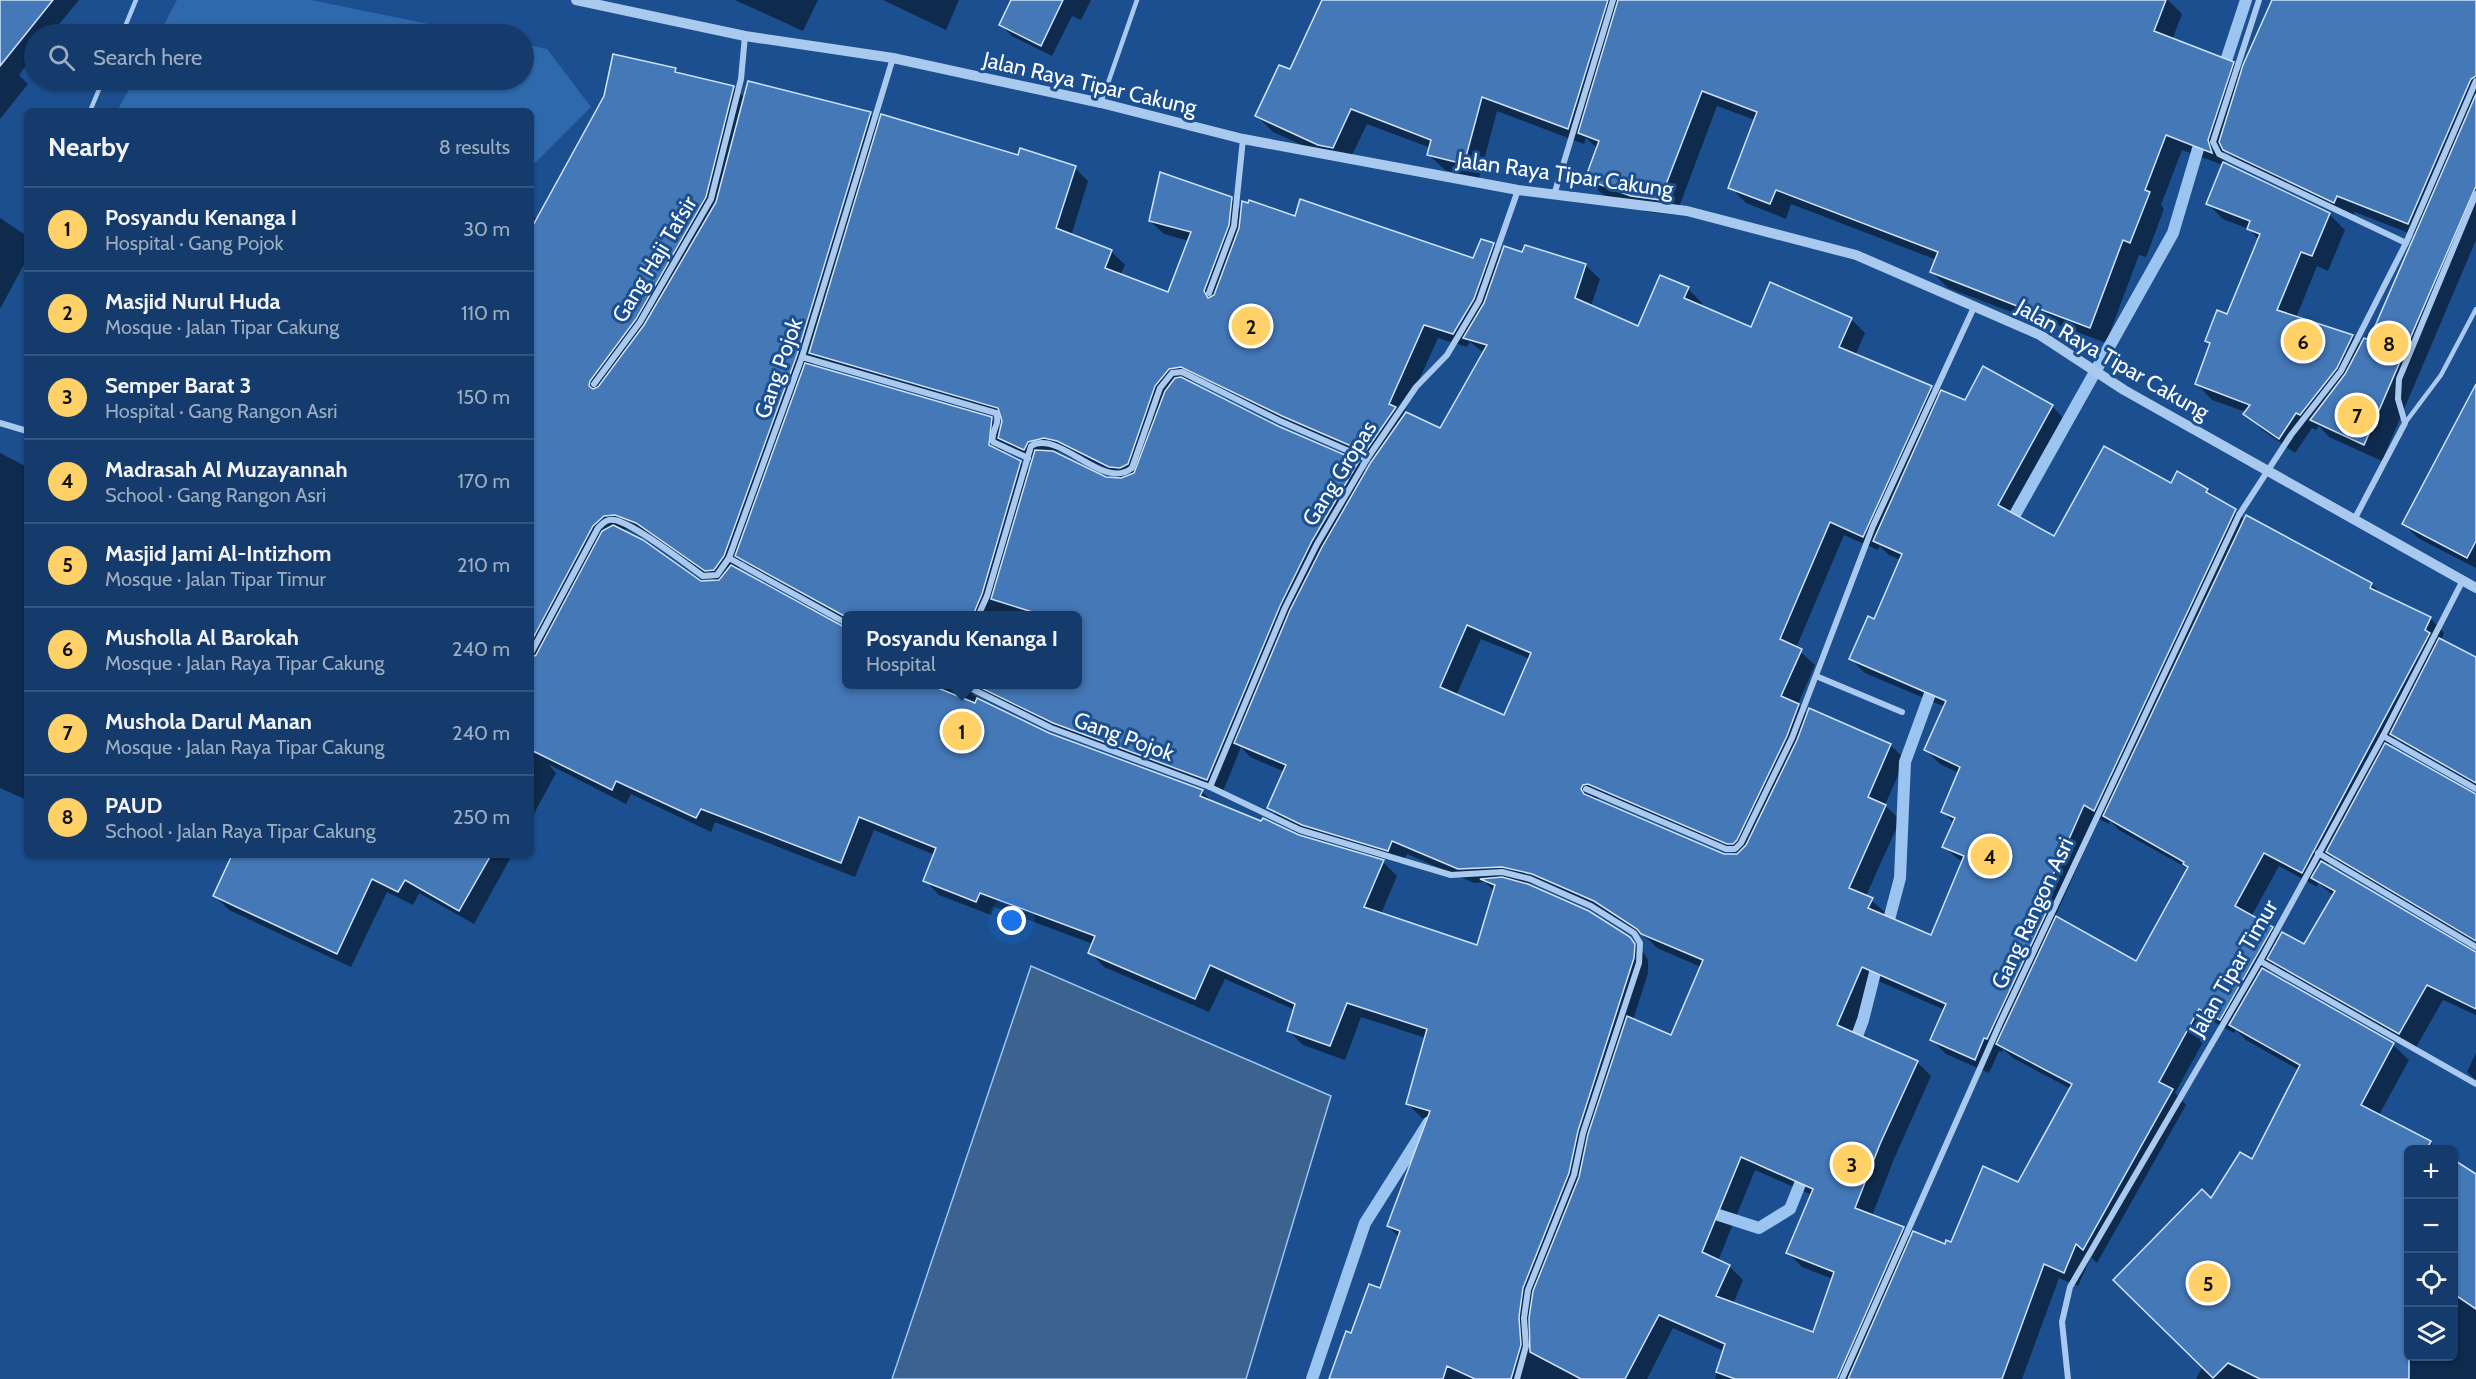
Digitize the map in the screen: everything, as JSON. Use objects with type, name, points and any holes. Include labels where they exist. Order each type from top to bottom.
[{"type":"street","name":"Jalan Raya Tipar Cakung","points":[[576,0],[746,36],[893,58],[1101,103],[1244,139],[1518,190],[1687,211],[1856,255],[1976,305],[2040,335],[2124,390],[2476,588]]},
{"type":"street","points":[[1553,195],[1613,0]]},
{"type":"street","points":[[2259,0],[2213,142],[2215,149],[2220,154],[2406,243]]},
{"type":"street","name":"Gang Haji Tafsir","points":[[594,384],[640,322],[711,199],[741,79],[746,36]]},
{"type":"street","name":"Gang Pojok","points":[[729,558],[802,357],[893,58]]},
{"type":"street","name":"Gang Rangon Asri","points":[[1842,1379],[2001,1021],[2240,515],[2291,435],[2342,371],[2406,243],[2476,81]]},
{"type":"street","points":[[1209,293],[1234,226],[1244,139]]},
{"type":"street","name":"Gang Gropas","points":[[1210,787],[1285,608],[1317,544],[1366,459],[1416,387],[1447,355],[1479,301],[1518,190]]},
{"type":"street","points":[[2354,520],[2405,423],[2398,399],[2399,379],[2476,194]]},
{"type":"street","points":[[1586,789],[1726,849],[1736,849],[1741,843],[1792,738],[1873,526],[1976,305]]},
{"type":"street","points":[[802,357],[996,413],[998,421],[992,437],[993,442],[1028,458]]},
{"type":"street","points":[[980,611],[987,596],[1032,446],[1045,444],[1098,468],[1116,474],[1127,472],[1132,468],[1160,388],[1172,373],[1182,372],[1280,421],[1366,459]]},
{"type":"street","points":[[0,423],[24,430]]},
{"type":"street","points":[[534,647],[598,528],[605,521],[613,520],[632,529],[704,576],[717,575],[729,558],[842,620]]},
{"type":"street","name":"Jalan Tipar Timur","points":[[2068,1379],[2062,1322],[2070,1287],[2260,961],[2383,735],[2463,580]]},
{"type":"street","points":[[1816,676],[1902,711]]},
{"type":"street","name":"Gang Pojok","points":[[972,689],[1051,728],[1210,787],[1300,830],[1450,875],[1502,872],[1530,879],[1591,906],[1634,933],[1640,943],[1639,963],[1584,1133],[1574,1175],[1528,1290],[1524,1318],[1526,1346],[1516,1379]]},
{"type":"street","points":[[2383,735],[2476,789]]},
{"type":"street","points":[[2318,853],[2476,947]]},
{"type":"street","points":[[2260,961],[2476,1084]]},
{"type":"lane","points":[[126,24],[136,0]]},
{"type":"lane","points":[[1101,103],[1137,0]]},
{"type":"lane","points":[[91,108],[99,90]]},
{"type":"lane","points":[[2405,423],[2441,375],[2476,309]]},
{"type":"shaded area","points":[[177,0],[311,0],[428,24],[164,24]]},
{"type":"shaded area","points":[[534,46],[547,49],[591,107],[534,164],[534,108],[119,108],[129,90],[534,90]]},
{"type":"shaded area","points":[[1031,966],[1331,1096],[1246,1379],[892,1379]]},
{"type":"building","points":[[0,0],[53,0],[34,24],[24,24],[24,36],[0,66]]},
{"type":"building","points":[[1011,0],[1063,0],[1041,46],[999,25]]},
{"type":"building","points":[[1322,0],[1608,0],[1568,129],[1482,97],[1464,164],[1427,155],[1431,140],[1351,109],[1333,148],[1318,145],[1255,116],[1279,65],[1290,69]]},
{"type":"building","points":[[1618,0],[2166,0],[2154,31],[2234,62],[2208,140],[2212,153],[2166,135],[2145,190],[2150,192],[2130,243],[2123,240],[2090,328],[2037,308],[2035,313],[1930,272],[1938,252],[1776,190],[1770,204],[1728,188],[1757,112],[1702,91],[1660,200],[1631,196],[1585,179],[1599,141],[1578,133]]},
{"type":"building","points":[[2272,0],[2476,0],[2476,76],[2471,79],[2408,224],[2337,196],[2334,203],[2223,150],[2219,142],[2243,65]]},
{"type":"building","points":[[613,54],[676,68],[675,72],[734,86],[706,197],[636,319],[590,381],[589,386],[593,389],[598,387],[644,325],[716,202],[748,81],[871,112],[797,355],[724,556],[714,570],[705,571],[636,523],[615,515],[604,516],[593,526],[534,636],[534,224],[604,96]]},
{"type":"building","points":[[2476,94],[2476,186],[2364,445],[2310,420],[2345,374],[2364,338],[2369,340]]},
{"type":"building","points":[[881,114],[1018,155],[1020,148],[1076,166],[1056,228],[1112,250],[1105,268],[1168,292],[1191,232],[1149,221],[1160,172],[1232,197],[1229,225],[1204,291],[1208,298],[1214,295],[1239,228],[1242,201],[1248,203],[1249,200],[1295,216],[1300,199],[1473,258],[1481,239],[1494,243],[1474,299],[1453,334],[1424,325],[1389,404],[1396,407],[1365,452],[1282,416],[1181,367],[1169,369],[1155,386],[1128,464],[1120,468],[1109,467],[1057,441],[1044,438],[1028,442],[1024,450],[998,438],[1002,421],[998,408],[809,353]]},
{"type":"building","points":[[2223,162],[2330,213],[2312,256],[2301,252],[2277,310],[2353,335],[2337,368],[2300,415],[2296,413],[2279,439],[2243,414],[2250,405],[2195,384],[2210,343],[2205,341],[2217,310],[2227,314],[2260,234],[2247,229],[2250,221],[2206,204]]},
{"type":"building","points":[[1525,245],[1586,264],[1575,298],[1638,326],[1660,275],[1689,287],[1684,298],[1751,327],[1770,282],[1852,318],[1839,347],[1932,386],[1863,537],[1830,522],[1780,639],[1802,649],[1781,696],[1799,704],[1787,736],[1737,840],[1733,844],[1727,844],[1588,784],[1583,785],[1581,789],[1584,794],[1724,854],[1737,854],[1746,845],[1797,740],[1809,708],[1891,744],[1868,797],[1886,805],[1849,888],[1873,898],[1868,908],[1931,935],[1964,856],[1942,847],[1955,818],[1941,812],[1960,767],[1924,750],[1946,701],[1849,659],[1868,616],[1874,619],[1902,554],[1873,541],[1941,390],[1965,400],[1983,366],[2053,405],[1998,505],[2054,536],[2104,446],[2171,483],[2177,471],[2208,489],[2206,492],[2236,509],[2094,811],[2084,805],[2039,907],[2047,911],[1975,1060],[1930,1040],[1946,1004],[1862,967],[1837,1025],[1918,1061],[1880,1144],[1855,1208],[1904,1227],[1837,1379],[1735,1379],[1716,1372],[1725,1344],[1659,1315],[1625,1379],[1581,1379],[1530,1352],[1529,1318],[1533,1291],[1579,1177],[1588,1134],[1627,1016],[1671,1035],[1703,960],[1641,934],[1594,901],[1532,874],[1502,867],[1458,869],[1392,841],[1388,851],[1302,825],[1267,808],[1286,765],[1234,743],[1290,610],[1322,547],[1371,462],[1406,412],[1440,428],[1487,345],[1463,338],[1484,303],[1504,246],[1522,252]],"holes":[[[1467,625],[1531,653],[1504,715],[1440,687]],[[1741,1157],[1813,1189],[1786,1253],[1834,1272],[1813,1332],[1716,1296],[1730,1265],[1702,1252]]]},
{"type":"building","points":[[805,363],[992,417],[989,445],[1021,461],[982,594],[975,611],[842,611],[842,615],[735,556]]},
{"type":"building","points":[[1181,377],[1278,426],[1359,461],[1312,541],[1280,606],[1207,780],[1053,723],[983,689],[1082,689],[1082,611],[1029,611],[991,599],[1035,450],[1053,451],[1106,477],[1121,478],[1134,473],[1165,391],[1175,378]]},
{"type":"building","points":[[2476,384],[2476,541],[2467,558],[2402,524]]},
{"type":"building","points":[[2246,515],[2372,583],[2370,588],[2431,617],[2425,630],[2430,633],[2302,873],[2264,853],[2235,906],[2273,927],[2220,1020],[2199,1009],[2159,1082],[2173,1089],[2083,1250],[2076,1244],[2064,1273],[2044,1264],[2002,1379],[1848,1379],[1913,1231],[1945,1244],[1946,1240],[1951,1242],[1983,1166],[2018,1182],[2072,1084],[1996,1044],[2056,916],[2136,961],[2188,867],[2183,864],[2184,862],[2103,816]]},
{"type":"building","points":[[613,525],[643,540],[701,581],[719,580],[731,565],[842,626],[842,689],[940,689],[975,703],[977,698],[1049,733],[1203,790],[1200,796],[1261,821],[1263,818],[1299,835],[1384,860],[1364,907],[1477,945],[1495,885],[1480,879],[1502,877],[1528,884],[1589,911],[1630,937],[1635,944],[1634,958],[1578,1131],[1569,1173],[1523,1288],[1519,1317],[1521,1345],[1511,1379],[1475,1379],[1447,1366],[1443,1379],[1329,1379],[1346,1331],[1351,1333],[1369,1284],[1380,1288],[1400,1231],[1387,1226],[1430,1111],[1406,1104],[1427,1029],[1347,1003],[1330,1046],[1287,1031],[1295,1004],[1210,965],[1195,999],[1088,953],[1095,936],[980,893],[976,902],[923,881],[936,848],[859,817],[841,863],[701,809],[696,818],[616,781],[612,790],[534,751],[534,656],[602,531]]},
{"type":"building","points":[[2439,638],[2476,657],[2476,783],[2390,734]]},
{"type":"building","points":[[2385,743],[2476,794],[2476,941],[2326,852]]},
{"type":"building","points":[[231,858],[489,858],[459,911],[405,880],[398,892],[372,879],[337,954],[213,896]]},
{"type":"building","points":[[2321,861],[2476,952],[2476,1009],[2427,985],[2399,1034],[2267,959],[2282,932],[2304,944],[2335,891],[2311,878]]},
{"type":"building","points":[[2262,968],[2394,1043],[2361,1105],[2431,1141],[2429,1145],[2404,1145],[2404,1361],[2409,1361],[2409,1379],[2260,1379],[2228,1363],[2213,1378],[2113,1280],[2202,1189],[2211,1198],[2240,1152],[2252,1159],[2300,1065],[2229,1025]]},
{"type":"building","points":[[2458,1163],[2476,1174],[2476,1309],[2458,1297]]},
{"type":"waterway","points":[[2222,73],[2246,0]]},
{"type":"waterway","points":[[2008,527],[2173,233],[2203,132]]},
{"type":"waterway","points":[[1886,931],[1900,878],[1905,762],[1935,680]]},
{"type":"waterway","points":[[1852,1049],[1863,1020],[1879,957]]},
{"type":"waterway","points":[[1312,1379],[1365,1223],[1429,1122]]},
{"type":"waterway","points":[[1703,1210],[1759,1228],[1790,1209],[1806,1169]]},
{"type":"place","name":"Masjid Nurul Huda","points":[[1251,326]]},
{"type":"place","name":"Musholla Al Barokah","points":[[2303,341]]},
{"type":"place","name":"PAUD","points":[[2389,343]]},
{"type":"place","name":"Mushola Darul Manan","points":[[2357,415]]},
{"type":"place","name":"Posyandu Kenanga I","points":[[962,731]]},
{"type":"place","name":"Madrasah Al Muzayannah","points":[[1990,856]]},
{"type":"place","name":"Semper Barat 3","points":[[1852,1164]]},
{"type":"place","name":"Masjid Jami Al-Intizhom","points":[[2208,1283]]}]
